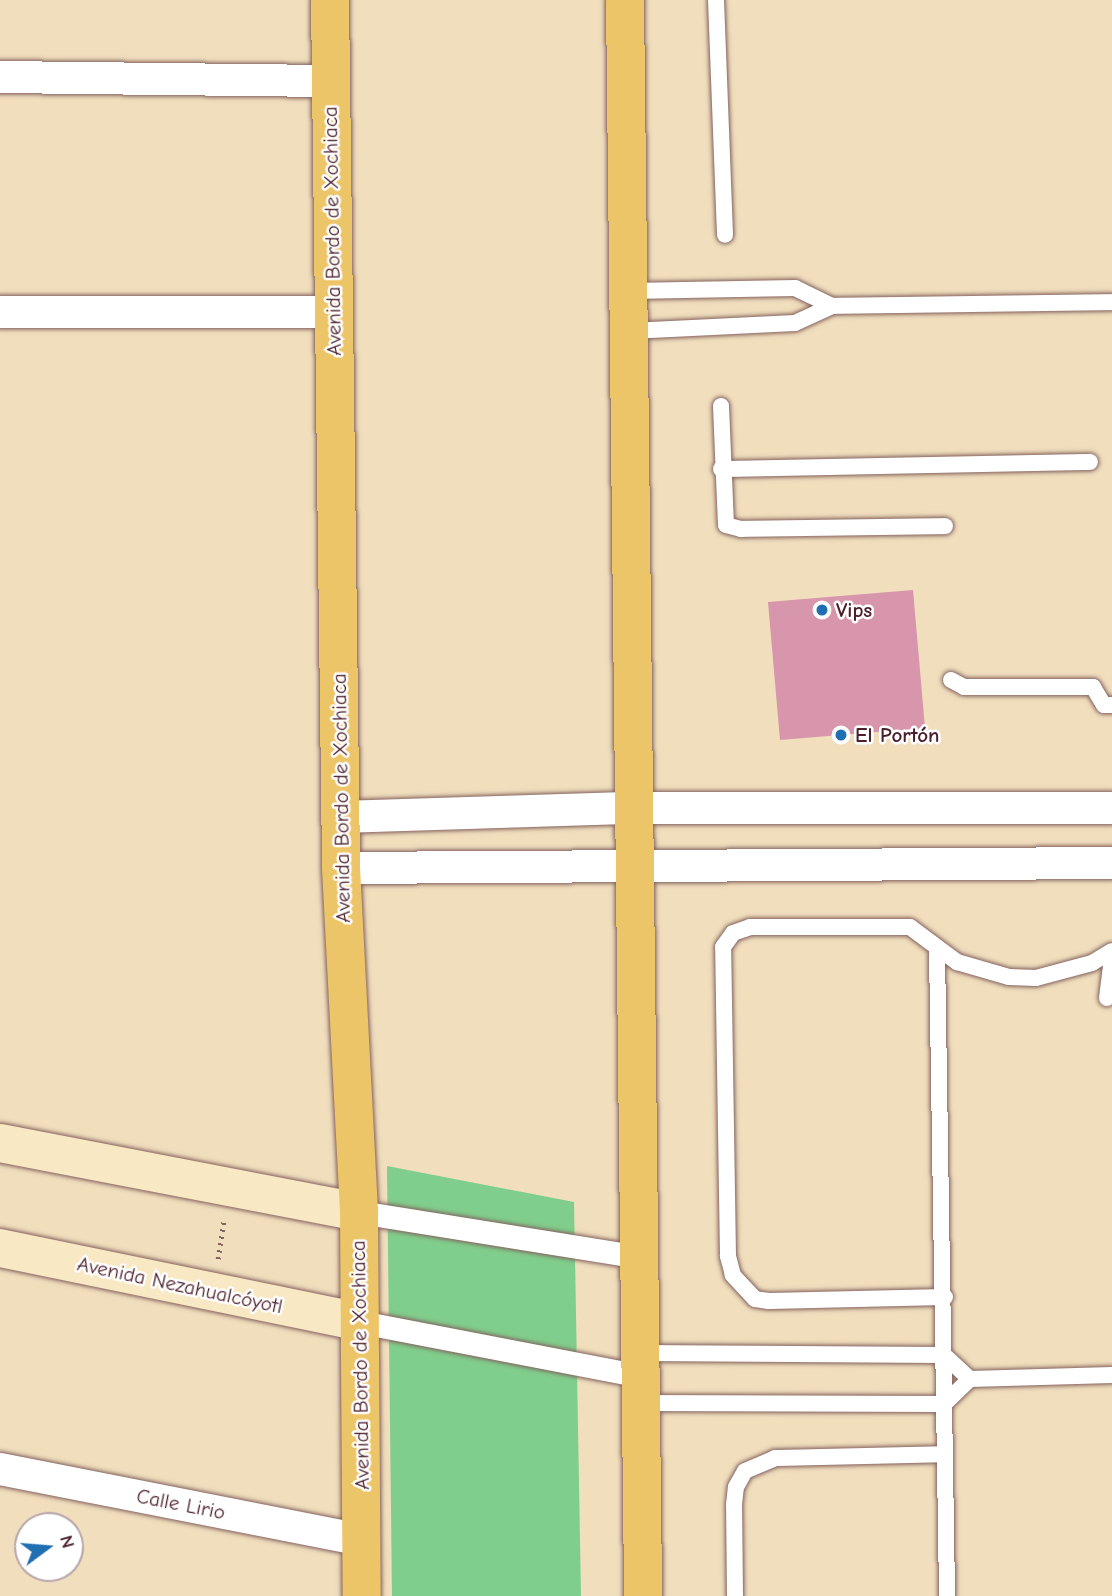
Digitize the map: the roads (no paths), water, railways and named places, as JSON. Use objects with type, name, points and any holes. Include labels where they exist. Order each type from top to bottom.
[{"type":"main road","name":"Avenida Bordo de Xochiaca","points":[[330,0],[341,868],[359,1212],[362,1596]]},
{"type":"main road","points":[[625,0],[643,1596]]},
{"type":"main road","points":[[0,1143],[359,1212]]},
{"type":"main road","name":"Avenida Nezahualcóyotl","points":[[0,1248],[360,1322]]},
{"type":"street","points":[[0,76],[330,81]]},
{"type":"street","points":[[0,312],[334,312]]},
{"type":"street","points":[[340,817],[634,808],[1112,808]]},
{"type":"street","points":[[341,868],[635,863],[1112,863]]},
{"type":"street","points":[[359,1212],[639,1257]]},
{"type":"street","points":[[360,1322],[640,1377]]},
{"type":"street","name":"Calle Lirio","points":[[0,1469],[362,1540]]},
{"type":"lane","points":[[716,0],[725,235]]},
{"type":"lane","points":[[629,291],[795,288],[832,306]]},
{"type":"lane","points":[[630,331],[795,323],[832,306],[1112,302]]},
{"type":"lane","points":[[721,406],[722,518],[733,528],[946,526]]},
{"type":"lane","points":[[721,469],[1090,462]]},
{"type":"lane","points":[[951,680],[964,687],[1093,687],[1104,705],[1112,705]]},
{"type":"lane","points":[[945,1297],[755,1299],[733,1275],[728,1256],[723,947],[733,933],[750,927],[910,927],[936,950],[983,971],[1037,978],[1092,963],[1112,951]]},
{"type":"lane","points":[[936,950],[945,1297],[947,1596]]},
{"type":"lane","points":[[1107,998],[1112,958]]},
{"type":"lane","points":[[640,1377],[944,1355],[970,1379]]},
{"type":"lane","points":[[640,1377],[944,1404],[970,1379],[1112,1375]]},
{"type":"lane","points":[[735,1596],[734,1505],[736,1487],[745,1471],[775,1458],[945,1454]]},
{"type":"place","name":"Vips","points":[[822,610]]},
{"type":"place","name":"El Portón","points":[[841,735]]}]
